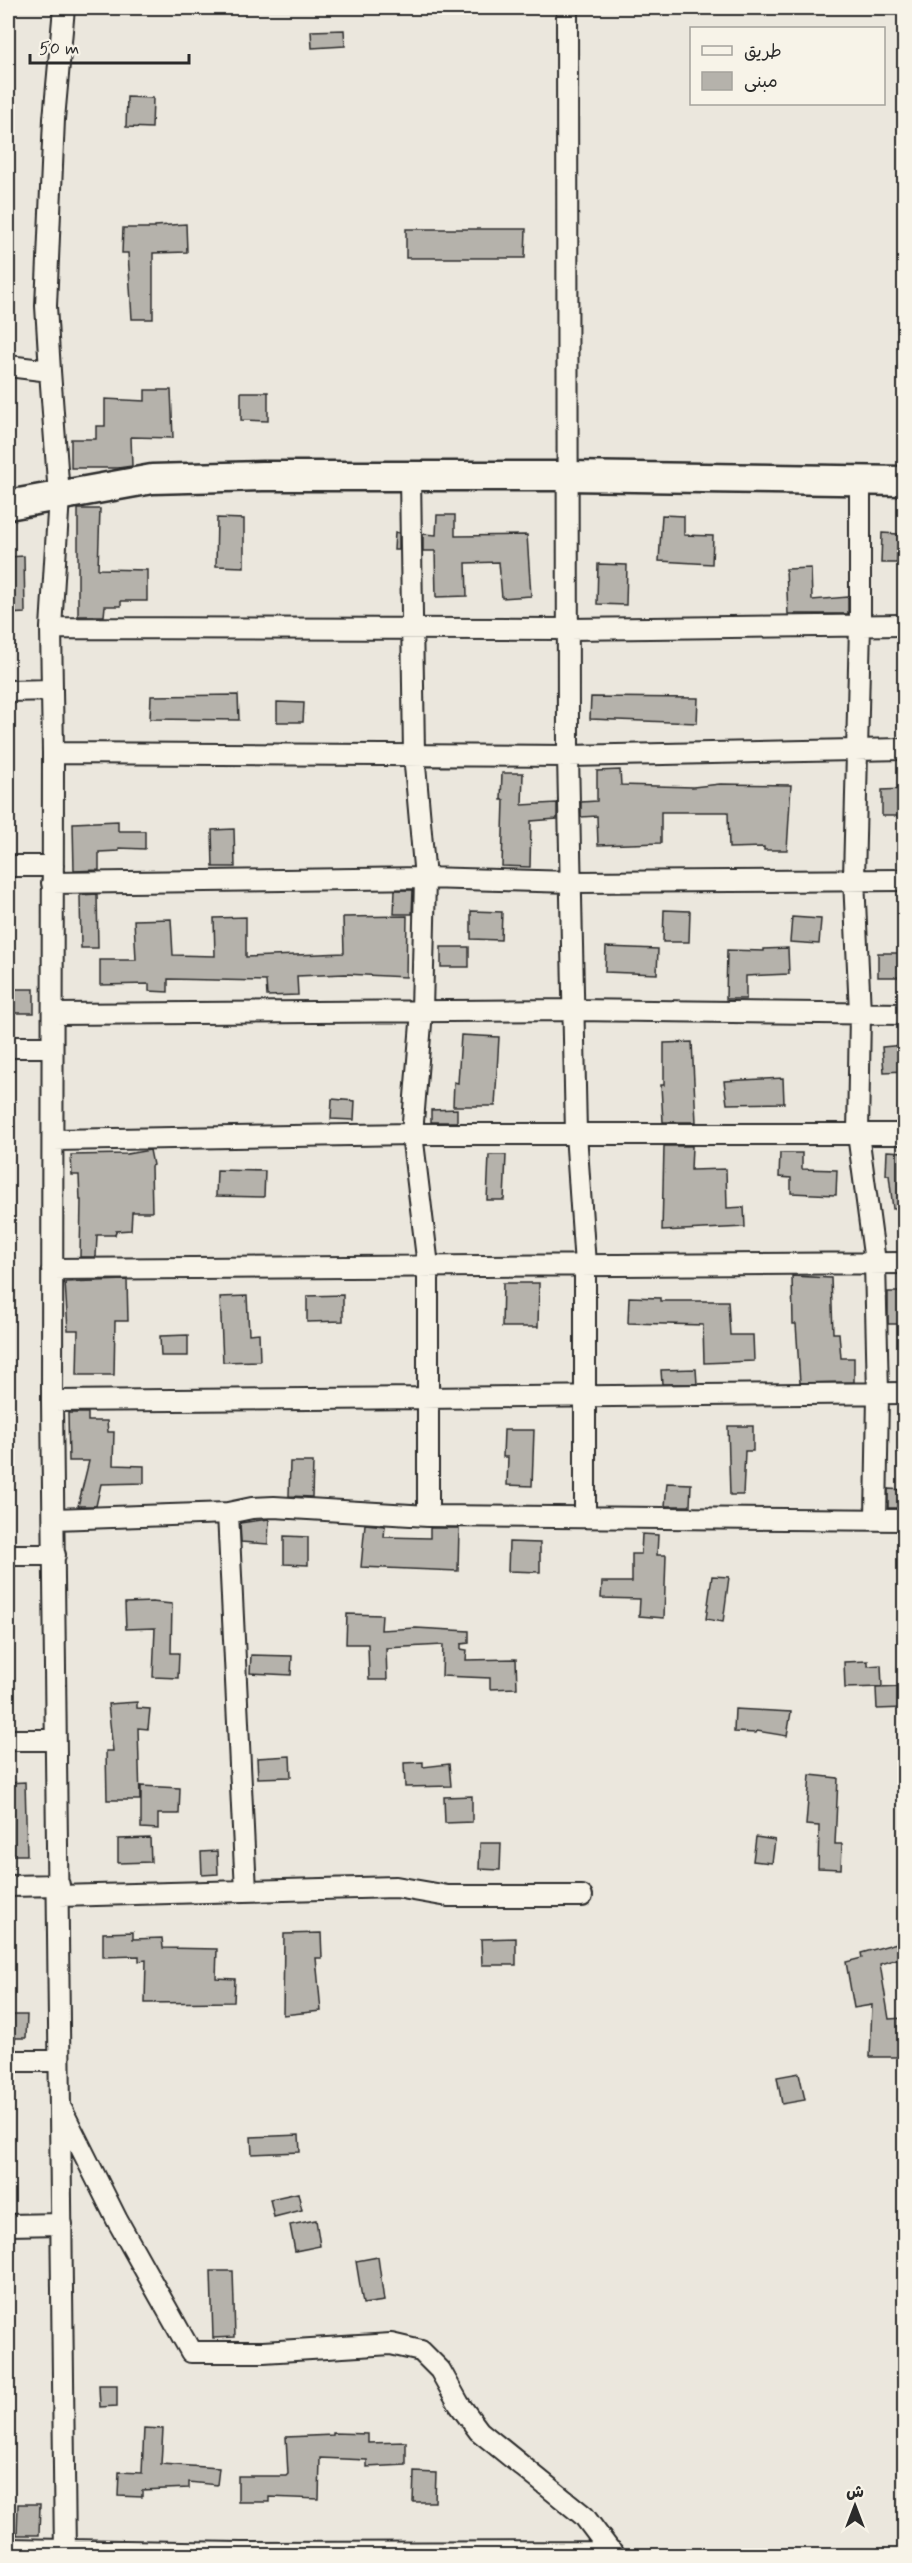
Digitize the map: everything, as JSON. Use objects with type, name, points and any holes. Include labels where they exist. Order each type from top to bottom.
[{"type":"street","points":[[64,8],[54,119],[46,306],[59,496],[51,628],[54,1140],[52,1401],[65,2552]]},
{"type":"street","points":[[567,8],[568,756],[576,1133],[585,1264],[585,1517]]},
{"type":"street","points":[[8,366],[50,371]]},
{"type":"street","points":[[410,476],[414,754],[424,878],[422,1011],[412,1134],[428,1266],[428,1516]]},
{"type":"street","points":[[8,505],[152,479],[567,476],[904,481]]},
{"type":"street","points":[[860,480],[860,625],[854,879],[860,1013],[858,1134],[875,1262],[878,1394],[876,1519]]},
{"type":"street","points":[[51,628],[569,629],[904,625]]},
{"type":"street","points":[[8,691],[51,690]]},
{"type":"street","points":[[53,753],[568,756],[857,748],[904,749]]},
{"type":"street","points":[[8,866],[52,874],[572,882],[904,880]]},
{"type":"street","points":[[53,1014],[574,1010],[904,1014]]},
{"type":"street","points":[[8,1047],[52,1047]]},
{"type":"street","points":[[54,1140],[412,1134],[904,1134]]},
{"type":"street","points":[[52,1269],[904,1263]]},
{"type":"street","points":[[52,1401],[428,1396],[584,1398],[904,1393]]},
{"type":"street","points":[[54,1519],[228,1513],[252,1508],[274,1507],[428,1516],[904,1520]]},
{"type":"street","points":[[228,1513],[246,1892]]},
{"type":"street","points":[[8,1555],[55,1555]]},
{"type":"street","points":[[8,1740],[55,1740]]},
{"type":"street","points":[[8,1886],[58,1891],[246,1892],[396,1887],[448,1896],[582,1896]]},
{"type":"street","points":[[8,2061],[58,2061]]},
{"type":"street","points":[[60,2105],[117,2220],[190,2352],[279,2351],[392,2344],[421,2351],[440,2370],[459,2404],[479,2431],[584,2516],[613,2554]]},
{"type":"street","points":[[8,2226],[62,2224]]},
{"type":"street","points":[[8,2549],[241,2554],[613,2554]]},
{"type":"building","points":[[344,30],[345,46],[312,48],[311,31]]},
{"type":"building","points":[[127,97],[153,98],[152,128],[126,127]]},
{"type":"building","points":[[186,224],[187,252],[153,253],[153,319],[132,319],[128,253],[122,253],[123,228],[155,228],[155,226]]},
{"type":"building","points":[[406,229],[526,229],[525,258],[406,258]]},
{"type":"building","points":[[145,390],[171,390],[173,438],[131,437],[132,466],[71,468],[71,439],[96,439],[96,426],[105,426],[105,399],[145,401]]},
{"type":"building","points":[[241,392],[268,392],[268,421],[241,420]]},
{"type":"building","points":[[78,509],[100,509],[98,569],[147,570],[147,601],[121,601],[121,606],[105,606],[104,616],[78,616]]},
{"type":"building","points":[[437,515],[455,515],[455,536],[527,535],[531,596],[502,598],[499,562],[466,563],[467,596],[436,597],[435,551],[423,551],[423,534],[436,535]]},
{"type":"building","points":[[662,515],[684,516],[684,535],[713,536],[712,564],[659,561]]},
{"type":"building","points":[[217,518],[244,519],[244,567],[216,566]]},
{"type":"building","points":[[395,532],[399,533],[399,550],[394,550]]},
{"type":"building","points":[[882,533],[898,534],[897,563],[881,563]]},
{"type":"building","points":[[24,556],[25,613],[8,614],[8,557]]},
{"type":"building","points":[[598,564],[627,565],[626,605],[597,604]]},
{"type":"building","points":[[811,568],[812,600],[848,597],[848,614],[788,614],[786,569]]},
{"type":"building","points":[[238,695],[239,720],[150,719],[151,696]]},
{"type":"building","points":[[591,697],[698,698],[697,723],[590,719]]},
{"type":"building","points":[[277,702],[304,703],[303,722],[277,722]]},
{"type":"building","points":[[620,770],[621,785],[693,787],[720,784],[791,785],[787,850],[764,850],[764,847],[729,848],[728,812],[661,812],[661,843],[598,845],[597,816],[581,817],[581,802],[597,801],[597,771]]},
{"type":"building","points":[[502,773],[523,773],[522,805],[557,803],[557,819],[531,821],[530,867],[502,866],[504,800],[501,800]]},
{"type":"building","points":[[904,789],[904,816],[882,816],[882,790]]},
{"type":"building","points":[[118,821],[118,831],[145,831],[145,849],[119,848],[119,851],[99,852],[99,870],[74,871],[73,823]]},
{"type":"building","points":[[234,829],[235,867],[213,867],[212,830]]},
{"type":"building","points":[[395,890],[413,890],[412,914],[394,914]]},
{"type":"building","points":[[97,894],[98,948],[81,948],[80,895]]},
{"type":"building","points":[[664,910],[690,911],[689,942],[663,942]]},
{"type":"building","points":[[471,911],[502,912],[501,940],[471,939]]},
{"type":"building","points":[[407,916],[406,977],[345,974],[297,976],[298,995],[267,996],[266,981],[168,979],[168,992],[149,991],[149,984],[100,985],[100,960],[136,960],[134,920],[171,919],[173,955],[215,956],[214,918],[246,917],[246,957],[344,953],[343,917]]},
{"type":"building","points":[[792,917],[821,919],[819,944],[790,942]]},
{"type":"building","points":[[441,947],[469,947],[469,967],[441,967]]},
{"type":"building","points":[[606,947],[658,949],[657,974],[605,972]]},
{"type":"building","points":[[788,948],[789,974],[746,976],[746,999],[726,999],[727,950],[764,951],[764,949]]},
{"type":"building","points":[[878,953],[900,953],[900,977],[878,977]]},
{"type":"building","points":[[12,989],[34,989],[34,1013],[12,1013]]},
{"type":"building","points":[[461,1035],[499,1037],[495,1106],[453,1106],[454,1082],[458,1083]]},
{"type":"building","points":[[692,1042],[696,1122],[663,1122],[661,1085],[664,1085],[664,1043]]},
{"type":"building","points":[[904,1045],[904,1071],[884,1072],[882,1047]]},
{"type":"building","points":[[783,1078],[784,1103],[727,1104],[724,1081]]},
{"type":"building","points":[[332,1099],[355,1101],[354,1120],[331,1119]]},
{"type":"building","points":[[457,1109],[457,1122],[431,1122],[431,1110]]},
{"type":"building","points":[[664,1146],[692,1146],[691,1170],[726,1169],[727,1208],[744,1207],[745,1227],[662,1231]]},
{"type":"building","points":[[150,1150],[153,1165],[151,1166],[152,1212],[132,1212],[131,1230],[116,1231],[115,1235],[97,1235],[96,1257],[80,1257],[79,1175],[72,1175],[71,1155],[127,1154]]},
{"type":"building","points":[[887,1151],[904,1152],[904,1208],[893,1209],[889,1175],[886,1175]]},
{"type":"building","points":[[780,1153],[802,1153],[802,1169],[837,1170],[836,1195],[791,1193],[791,1178],[779,1177]]},
{"type":"building","points":[[489,1155],[506,1155],[504,1200],[487,1200]]},
{"type":"building","points":[[217,1170],[265,1171],[264,1197],[216,1196]]},
{"type":"building","points":[[792,1276],[831,1278],[833,1333],[839,1333],[841,1358],[854,1358],[854,1382],[800,1383],[796,1324],[793,1324]]},
{"type":"building","points":[[127,1280],[128,1321],[115,1321],[114,1375],[77,1375],[78,1330],[68,1330],[65,1282]]},
{"type":"building","points":[[503,1283],[539,1283],[538,1327],[502,1327]]},
{"type":"building","points":[[888,1292],[904,1292],[904,1324],[888,1324]]},
{"type":"building","points":[[343,1295],[343,1321],[307,1322],[307,1296]]},
{"type":"building","points":[[247,1296],[249,1334],[259,1333],[260,1361],[223,1362],[220,1297]]},
{"type":"building","points":[[629,1297],[660,1298],[660,1301],[728,1301],[730,1335],[753,1335],[754,1361],[704,1363],[703,1325],[628,1323]]},
{"type":"building","points":[[188,1335],[188,1356],[161,1356],[160,1336]]},
{"type":"building","points":[[696,1369],[697,1384],[662,1384],[661,1370]]},
{"type":"building","points":[[68,1413],[88,1413],[88,1421],[107,1421],[108,1432],[114,1432],[113,1465],[144,1466],[144,1483],[101,1484],[96,1506],[78,1506],[89,1461],[69,1461]]},
{"type":"building","points":[[728,1426],[753,1426],[753,1451],[745,1451],[743,1495],[730,1495]]},
{"type":"building","points":[[504,1430],[534,1430],[532,1486],[507,1485],[508,1457],[503,1457]]},
{"type":"building","points":[[290,1462],[313,1462],[312,1497],[289,1496]]},
{"type":"building","points":[[667,1483],[691,1484],[690,1506],[665,1506]]},
{"type":"building","points":[[888,1489],[904,1490],[904,1508],[888,1508]]},
{"type":"building","points":[[269,1519],[268,1544],[241,1542],[240,1523]]},
{"type":"building","points":[[365,1524],[385,1526],[384,1537],[430,1538],[430,1528],[459,1528],[458,1571],[361,1567]]},
{"type":"building","points":[[642,1534],[658,1535],[657,1555],[666,1555],[664,1618],[639,1616],[640,1599],[601,1598],[602,1582],[632,1582],[632,1554],[641,1554]]},
{"type":"building","points":[[284,1536],[308,1537],[308,1565],[284,1564]]},
{"type":"building","points":[[509,1542],[540,1543],[540,1572],[508,1571]]},
{"type":"building","points":[[712,1576],[729,1577],[723,1622],[706,1619]]},
{"type":"building","points":[[125,1603],[172,1604],[171,1653],[179,1653],[178,1678],[153,1677],[155,1628],[126,1629]]},
{"type":"building","points":[[347,1614],[382,1615],[381,1630],[416,1628],[469,1631],[469,1643],[461,1644],[461,1649],[467,1650],[466,1660],[516,1659],[517,1688],[490,1689],[490,1678],[442,1676],[443,1645],[386,1648],[387,1680],[369,1680],[368,1644],[346,1644]]},
{"type":"building","points":[[251,1655],[292,1656],[291,1675],[250,1673]]},
{"type":"building","points":[[868,1661],[868,1666],[881,1665],[882,1687],[845,1688],[844,1662]]},
{"type":"building","points":[[904,1687],[904,1708],[877,1709],[876,1688]]},
{"type":"building","points":[[137,1702],[137,1708],[150,1709],[148,1729],[138,1728],[140,1800],[107,1800],[106,1751],[113,1751],[108,1704]]},
{"type":"building","points":[[735,1709],[791,1712],[787,1736],[757,1731],[756,1733],[734,1732]]},
{"type":"building","points":[[290,1756],[291,1777],[258,1778],[257,1758]]},
{"type":"building","points":[[423,1762],[423,1767],[449,1764],[451,1786],[405,1787],[404,1763]]},
{"type":"building","points":[[810,1775],[838,1778],[835,1844],[842,1844],[841,1869],[818,1868],[819,1826],[806,1825]]},
{"type":"building","points":[[25,1782],[27,1855],[11,1855],[8,1783]]},
{"type":"building","points":[[141,1786],[180,1788],[179,1814],[158,1814],[158,1829],[141,1828]]},
{"type":"building","points":[[472,1796],[472,1822],[445,1823],[444,1797]]},
{"type":"building","points":[[756,1837],[775,1840],[772,1863],[753,1861]]},
{"type":"building","points":[[150,1838],[151,1862],[118,1863],[118,1839]]},
{"type":"building","points":[[480,1843],[501,1843],[500,1870],[479,1869]]},
{"type":"building","points":[[217,1851],[218,1874],[202,1875],[201,1852]]},
{"type":"building","points":[[133,1932],[133,1939],[162,1938],[163,1948],[217,1949],[216,1978],[235,1979],[234,2002],[145,2003],[146,1960],[139,1961],[139,1956],[103,1957],[103,1933]]},
{"type":"building","points":[[321,1933],[322,1958],[316,1958],[321,2011],[283,2015],[284,1934]]},
{"type":"building","points":[[516,1938],[516,1965],[482,1965],[481,1939]]},
{"type":"building","points":[[904,1941],[904,1957],[880,1964],[889,2019],[904,2018],[904,2057],[870,2057],[872,2005],[854,2008],[846,1962],[862,1958],[861,1953]]},
{"type":"building","points":[[10,2015],[27,2015],[26,2038],[9,2038]]},
{"type":"building","points":[[799,2073],[805,2100],[782,2104],[777,2077]]},
{"type":"building","points":[[299,2135],[300,2152],[252,2154],[251,2137]]},
{"type":"building","points":[[298,2193],[302,2210],[274,2217],[270,2199]]},
{"type":"building","points":[[316,2220],[320,2246],[295,2251],[290,2225]]},
{"type":"building","points":[[378,2257],[384,2301],[363,2304],[356,2261]]},
{"type":"building","points":[[211,2271],[233,2271],[235,2337],[213,2338]]},
{"type":"building","points":[[99,2385],[117,2385],[117,2406],[100,2407]]},
{"type":"building","points":[[144,2428],[163,2429],[161,2464],[219,2468],[217,2485],[189,2482],[189,2488],[142,2490],[142,2497],[118,2496],[119,2472],[142,2473]]},
{"type":"building","points":[[333,2433],[368,2434],[368,2443],[406,2442],[406,2465],[367,2467],[367,2460],[320,2458],[319,2499],[269,2497],[269,2502],[238,2502],[238,2476],[286,2476],[288,2474],[286,2437],[333,2435]]},
{"type":"building","points":[[414,2472],[436,2473],[435,2502],[413,2502]]},
{"type":"building","points":[[18,2504],[40,2504],[39,2535],[17,2535]]}]
